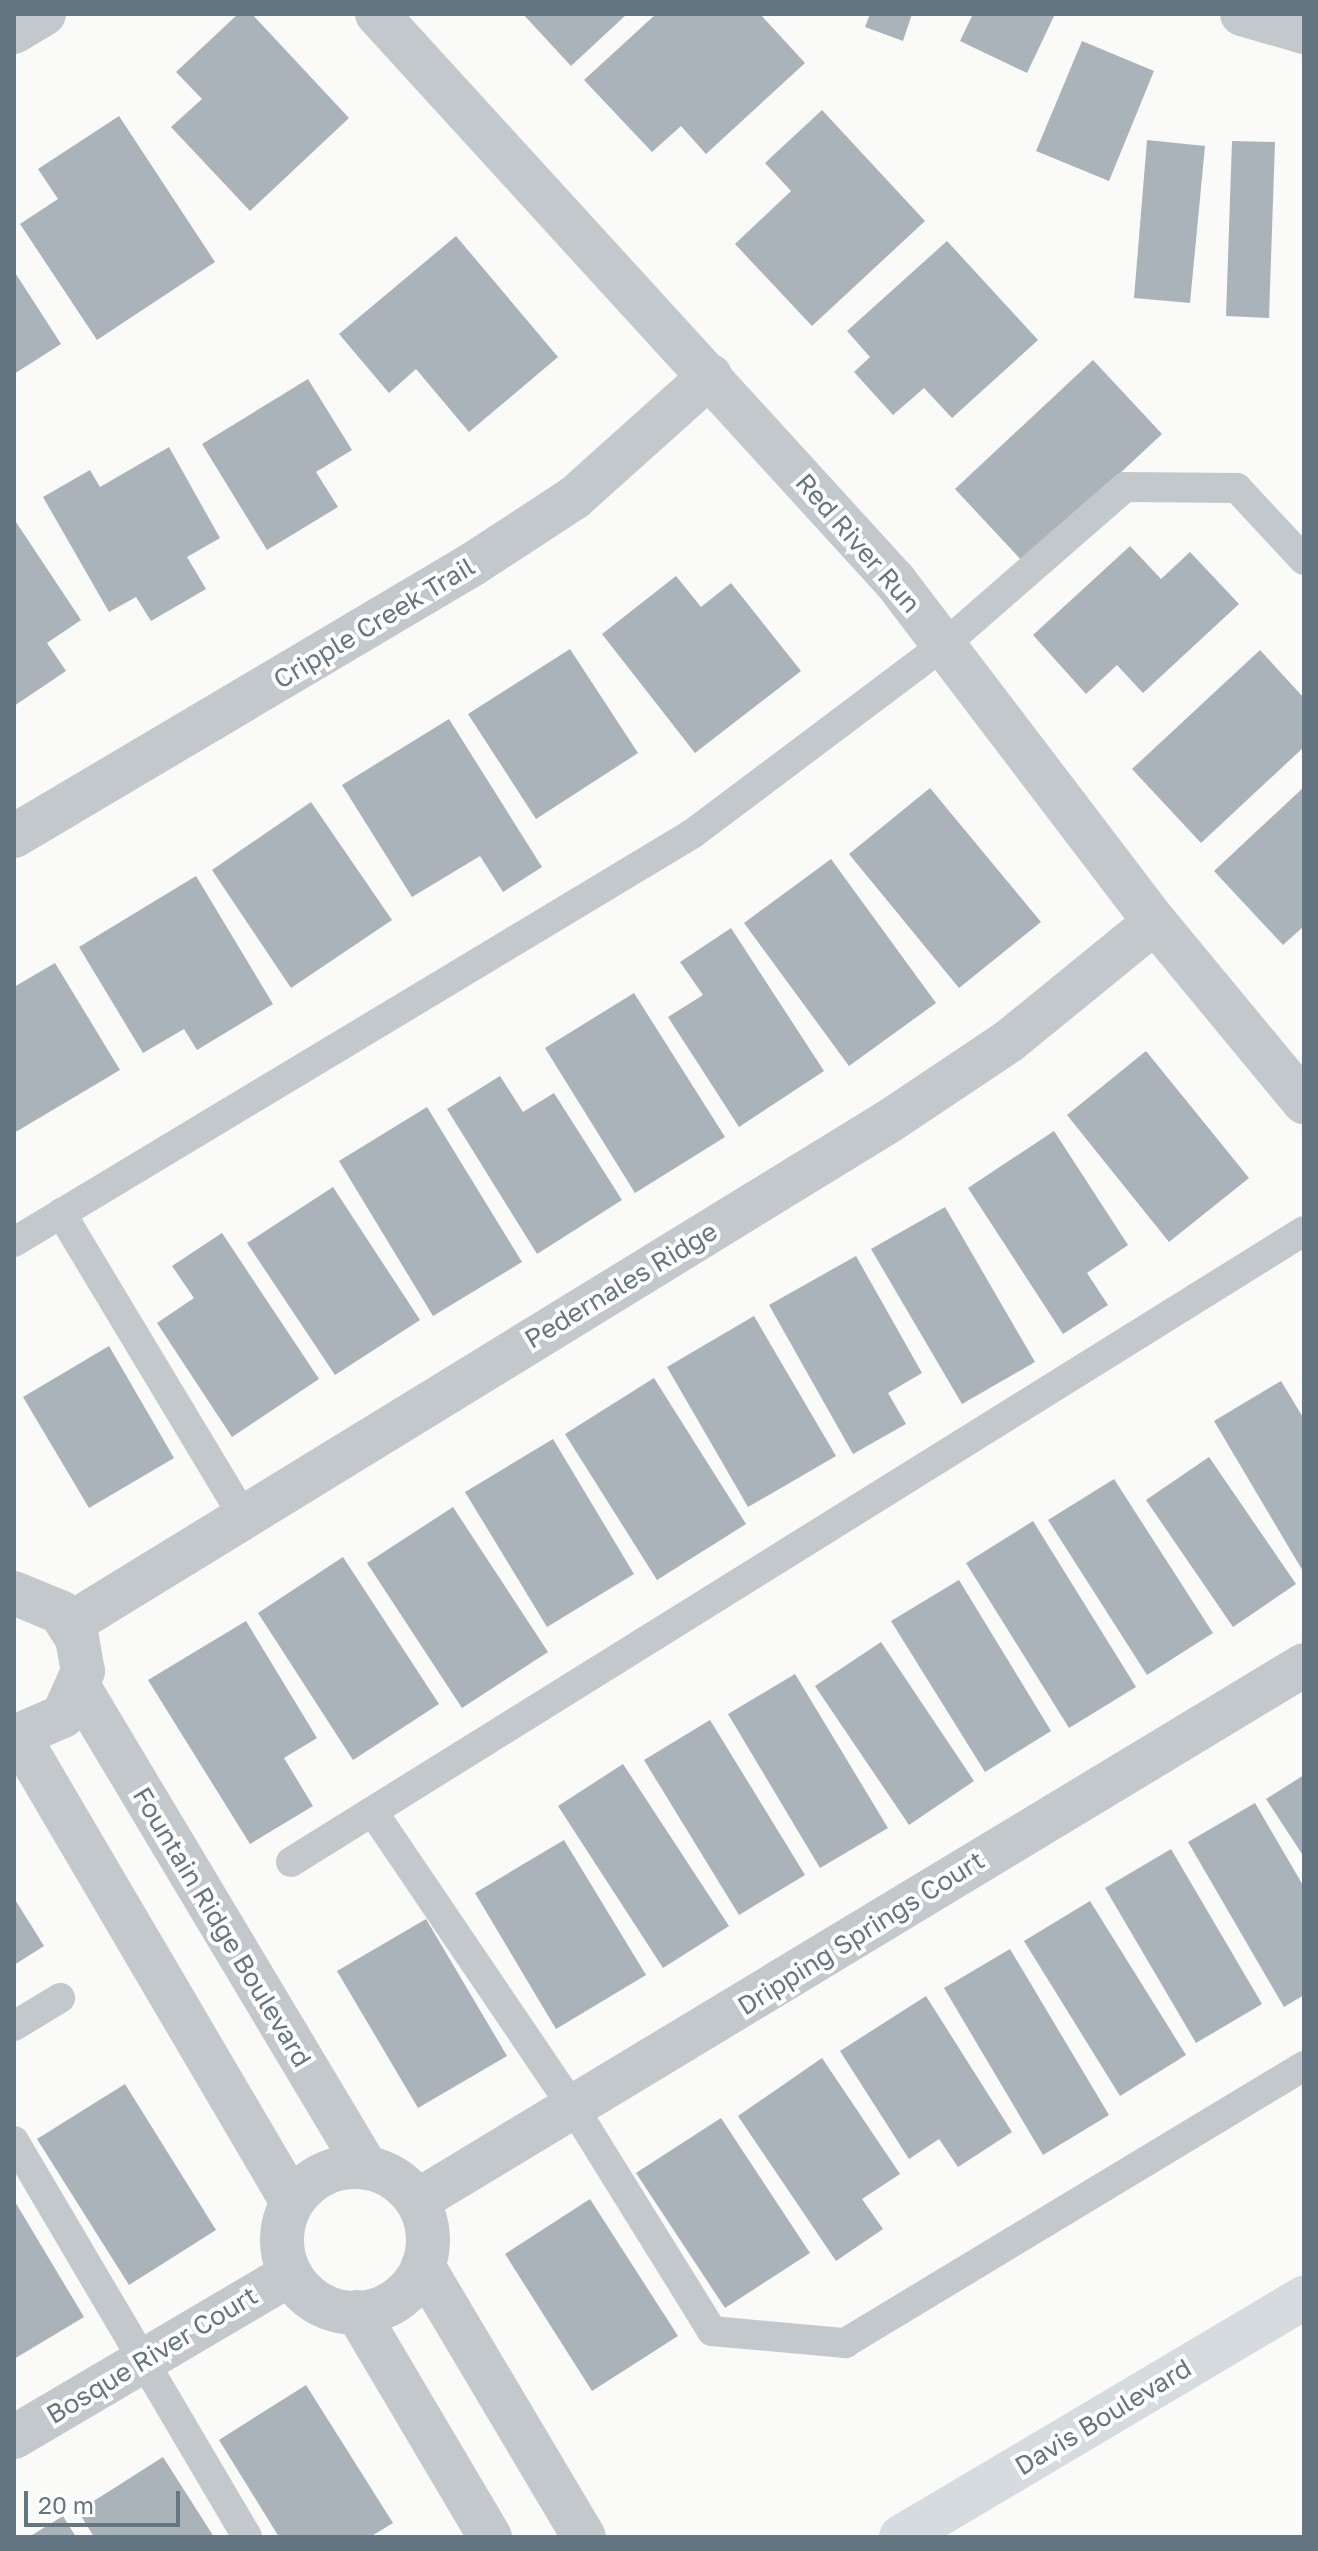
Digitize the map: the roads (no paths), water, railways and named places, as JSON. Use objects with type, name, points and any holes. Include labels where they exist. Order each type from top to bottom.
[{"type":"main road","name":"Davis Boulevard","points":[[901,2537],[1304,2298]]},
{"type":"street","points":[[14,32],[44,14]]},
{"type":"street","name":"Red River Run","points":[[377,14],[710,376],[944,645],[1155,922],[1304,1102]]},
{"type":"street","points":[[1242,14],[1304,32]]},
{"type":"street","name":"Cripple Creek Trail","points":[[14,836],[486,556],[574,498],[710,376]]},
{"type":"street","name":"Pedernales Ridge","points":[[70,1624],[888,1122],[1009,1041],[1155,922]]},
{"type":"street","points":[[17,1589],[49,1604],[70,1624],[82,1655],[79,1687],[50,1726],[17,1737],[292,2202]]},
{"type":"street","name":"Dripping Springs Court","points":[[417,2201],[575,2110],[1304,1665]]},
{"type":"street","name":"Fountain Ridge Boulevard","points":[[79,1687],[366,2167]]},
{"type":"street","points":[[366,2167],[395,2179],[417,2201],[428,2233],[423,2266],[390,2303],[357,2312],[326,2307],[291,2274],[282,2238],[292,2202],[324,2174],[366,2167]]},
{"type":"street","points":[[423,2266],[584,2537]]},
{"type":"street","name":"Bosque River Court","points":[[14,2437],[291,2274]]},
{"type":"street","points":[[357,2312],[490,2537]]},
{"type":"lane","points":[[14,1242],[692,834],[944,645],[1125,487],[1237,488],[1304,560]]},
{"type":"lane","points":[[61,1213],[243,1516]]},
{"type":"lane","points":[[291,1862],[1304,1231]]},
{"type":"lane","points":[[373,1812],[575,2110],[712,2331],[845,2343],[1304,2066]]},
{"type":"lane","points":[[14,2026],[60,1998]]},
{"type":"lane","points":[[14,2141],[146,2358],[247,2537]]}]
